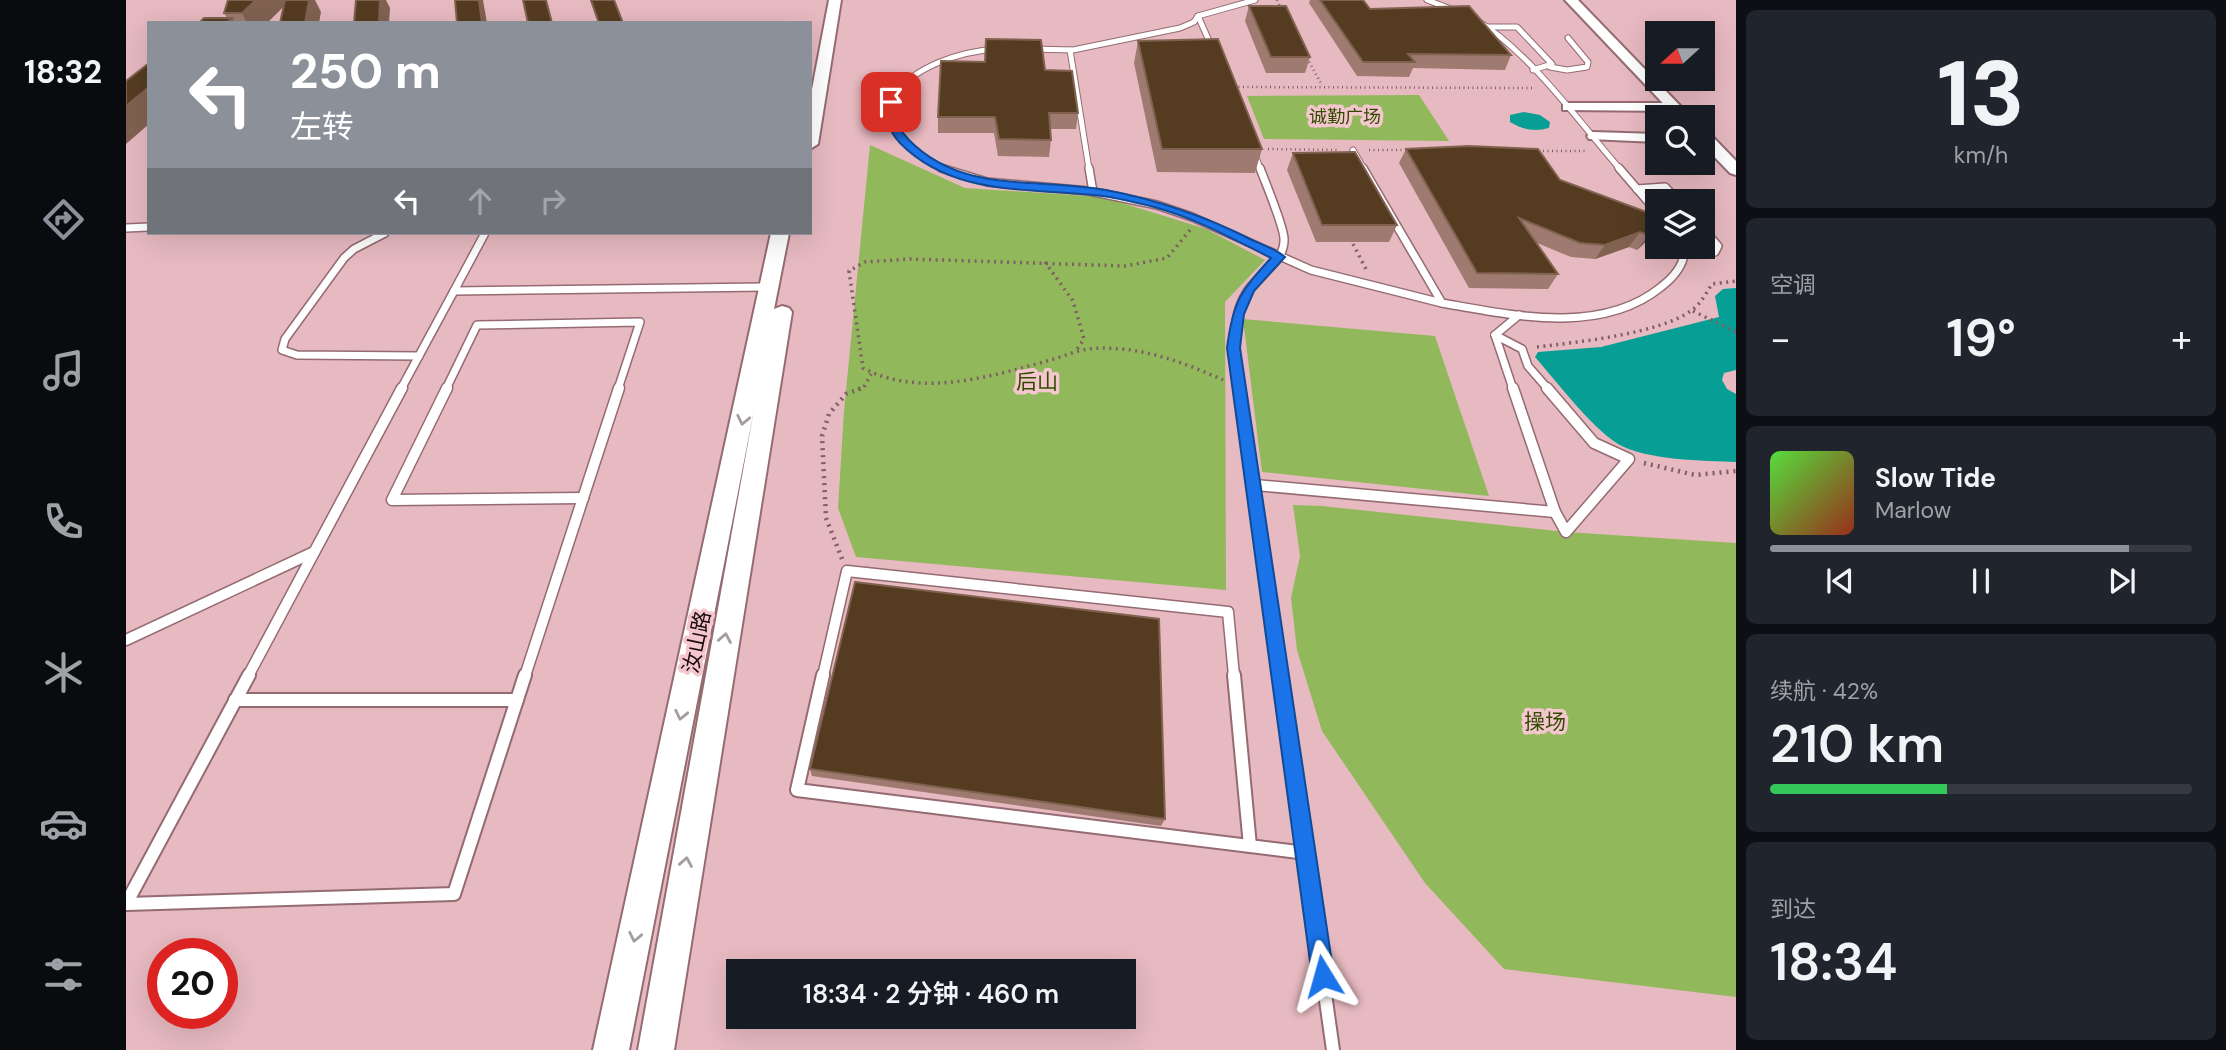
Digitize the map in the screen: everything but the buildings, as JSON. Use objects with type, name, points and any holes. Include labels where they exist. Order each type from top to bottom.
[{"type":"street","points":[[812,69],[824,0]]},
{"type":"street","points":[[812,132],[835,0]]},
{"type":"street","points":[[1571,0],[1672,105]]},
{"type":"street","points":[[1567,107],[1645,110]]},
{"type":"street","points":[[1593,136],[1645,138]]},
{"type":"street","points":[[1715,149],[1736,170]]},
{"type":"street","name":"汝山路","points":[[611,1050],[780,235]]},
{"type":"street","name":"汝山路","points":[[656,1050],[795,235]]},
{"type":"lane","points":[[1024,49],[1070,50],[1180,28],[1194,22],[1198,16],[1255,0]]},
{"type":"lane","points":[[1427,0],[1451,8],[1488,27],[1519,53],[1645,198]]},
{"type":"lane","points":[[1198,16],[1230,87]]},
{"type":"lane","points":[[1488,27],[1517,27],[1552,64],[1550,67]]},
{"type":"lane","points":[[1534,71],[1550,67],[1567,70],[1587,67],[1588,62],[1569,38]]},
{"type":"lane","points":[[1011,49],[969,51],[944,58],[923,69],[895,94],[891,102],[889,111],[897,133],[918,155],[975,181],[1018,188],[1093,192],[1159,205],[1208,223],[1279,257],[1374,286],[1442,303],[1519,315],[1591,315],[1644,301],[1676,273],[1681,259]]},
{"type":"lane","points":[[1070,50],[1093,192]]},
{"type":"lane","points":[[1251,144],[1284,239],[1279,257],[1248,290],[1237,314],[1234,348],[1333,1050]]},
{"type":"lane","points":[[1353,150],[1442,303]]},
{"type":"lane","points":[[1637,189],[1667,189]]},
{"type":"lane","points":[[126,228],[147,227]]},
{"type":"lane","points":[[381,235],[354,249],[344,258],[285,339],[282,350],[297,355],[419,356]]},
{"type":"lane","points":[[126,904],[484,235]]},
{"type":"lane","points":[[454,291],[769,287]]},
{"type":"lane","points":[[1494,335],[1519,315]]},
{"type":"lane","points":[[126,904],[454,894],[583,498],[640,322],[477,326],[392,500],[583,498]]},
{"type":"lane","points":[[1494,335],[1522,349],[1528,366],[1594,443],[1629,459],[1566,532],[1555,512],[1494,335]]},
{"type":"lane","points":[[1255,485],[1555,512]]},
{"type":"lane","points":[[126,640],[315,552]]},
{"type":"lane","points":[[1250,846],[1228,612],[847,572],[797,790],[1306,853]]},
{"type":"lane","points":[[236,700],[517,700]]},
{"type":"path","points":[[1277,0],[1283,12]]},
{"type":"path","points":[[1303,49],[1322,85]]},
{"type":"path","points":[[1230,87],[1322,85],[1550,88]]},
{"type":"path","points":[[1251,144],[1353,150],[1420,150]]},
{"type":"path","points":[[1526,151],[1606,151]]},
{"type":"path","points":[[1208,223],[1191,229],[1167,258],[1125,266],[910,259],[865,262],[849,271],[863,368],[871,374],[887,379],[930,383],[974,380],[1074,352],[1107,349],[1148,352],[1240,387]]},
{"type":"path","points":[[1353,244],[1374,286]]},
{"type":"path","points":[[1045,262],[1073,300],[1084,339],[1074,352]]},
{"type":"path","points":[[1522,349],[1617,334],[1658,323],[1692,310],[1712,284],[1736,281]]},
{"type":"path","points":[[1692,310],[1736,332]]},
{"type":"path","points":[[847,572],[826,518],[822,436],[829,414],[846,394],[864,387],[871,374]]},
{"type":"path","points":[[1629,459],[1695,475],[1736,471]]},
{"type":"green space","name":"诚勤广场","points":[[1419,95],[1449,141],[1264,139],[1247,96]]},
{"type":"green space","name":"后山","points":[[870,145],[965,188],[1103,197],[1206,229],[1265,260],[1225,302],[1226,590],[856,557],[838,508],[844,411]]},
{"type":"green space","points":[[1243,319],[1435,336],[1489,496],[1262,472]]},
{"type":"green space","name":"操场","points":[[1293,505],[1566,532],[1736,543],[1736,997],[1504,969],[1425,883],[1322,731],[1297,650],[1291,598],[1300,556]]},
{"type":"water","points":[[1524,112],[1540,115],[1550,122],[1549,128],[1529,130],[1510,122],[1510,115]]},
{"type":"water","points":[[1736,288],[1736,370],[1724,373],[1722,380],[1727,389],[1736,394],[1736,462],[1659,456],[1618,444],[1585,415],[1535,357],[1538,352],[1601,347],[1719,317],[1715,296],[1723,289]]},
{"type":"route","points":[[891,102],[891,123],[904,143],[918,155],[946,170],[975,181],[999,186],[1102,193],[1159,205],[1213,225],[1279,257],[1248,290],[1237,314],[1234,348],[1323,976]]}]
